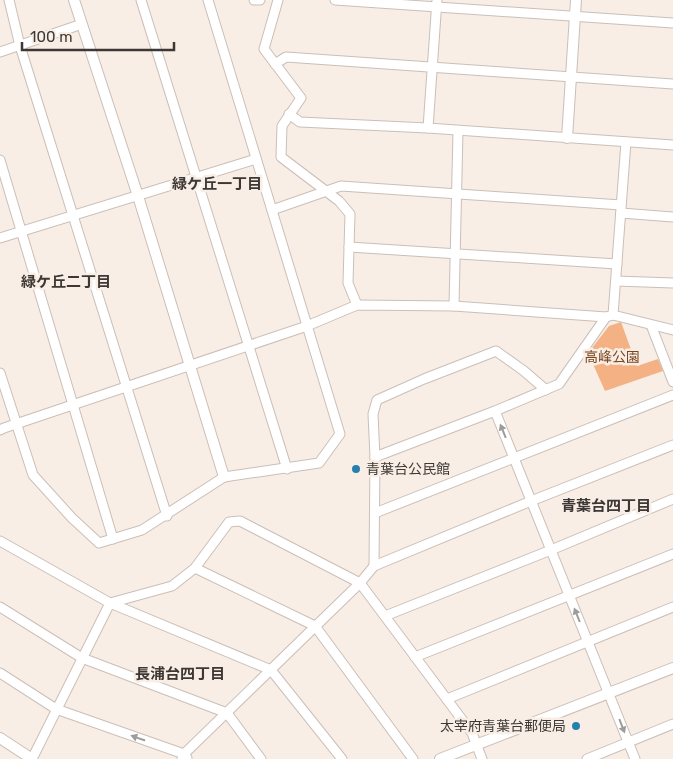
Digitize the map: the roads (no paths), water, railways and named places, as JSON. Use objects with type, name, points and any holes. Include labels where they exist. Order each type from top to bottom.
[{"type":"street","points":[[9,0],[20,46],[167,516]]},
{"type":"street","points":[[74,0],[138,196],[188,366],[224,477]]},
{"type":"street","points":[[142,0],[287,469]]},
{"type":"street","points":[[0,373],[33,475],[72,518],[99,543],[142,530],[167,516],[224,477],[318,463],[340,434],[208,0]]},
{"type":"street","points":[[254,0],[260,0]]},
{"type":"street","points":[[278,0],[264,50],[301,98],[282,126],[281,157],[339,201],[350,214],[348,283],[357,305]]},
{"type":"street","points":[[335,0],[437,3],[673,23]]},
{"type":"street","points":[[567,138],[576,0]]},
{"type":"street","points":[[428,128],[437,3]]},
{"type":"street","points":[[0,52],[82,24]]},
{"type":"street","points":[[275,64],[286,57],[673,84]]},
{"type":"street","points":[[289,114],[300,122],[428,128],[673,145]]},
{"type":"street","points":[[454,306],[458,130]]},
{"type":"street","points":[[376,457],[559,384],[610,316],[616,281],[626,142]]},
{"type":"street","points":[[0,238],[256,159]]},
{"type":"street","points":[[0,160],[114,539]]},
{"type":"street","points":[[272,210],[341,186],[457,194],[621,209],[673,217]]},
{"type":"street","points":[[349,247],[617,264]]},
{"type":"street","points":[[616,281],[673,283]]},
{"type":"street","points":[[0,430],[307,326],[357,305],[454,306],[610,316],[673,330]]},
{"type":"street","points":[[651,325],[673,382]]},
{"type":"street","points":[[374,566],[376,457],[373,414],[377,400],[424,379],[496,351],[546,390]]},
{"type":"street","points":[[375,513],[673,395]]},
{"type":"street","points":[[495,411],[635,759]]},
{"type":"street","points":[[0,673],[56,709],[184,757],[360,583],[374,566],[531,501],[673,446]]},
{"type":"street","points":[[385,616],[673,499]]},
{"type":"street","points":[[0,738],[32,759],[110,603],[172,586],[196,568],[229,522],[240,521],[360,583],[472,733],[482,759]]},
{"type":"street","points":[[0,541],[110,603],[271,670],[342,759]]},
{"type":"street","points":[[415,657],[673,554]]},
{"type":"street","points":[[196,568],[315,626],[413,759]]},
{"type":"street","points":[[0,607],[82,658],[227,713],[261,759]]},
{"type":"street","points":[[448,699],[673,607]]},
{"type":"street","points":[[440,759],[673,668]]},
{"type":"street","points":[[587,759],[673,724]]},
{"type":"place","name":"青葉台公民館","points":[[356,469]]},
{"type":"place","name":"太宰府青葉台郵便局","points":[[576,726]]},
{"type":"district","name":"緑ケ丘一丁目","points":[[217,184]]},
{"type":"district","name":"緑ケ丘二丁目","points":[[66,282]]},
{"type":"district","name":"青葉台四丁目","points":[[606,506]]},
{"type":"district","name":"長浦台四丁目","points":[[180,674]]},
{"type":"park label","name":"高峰公園","points":[[612,357]]}]
